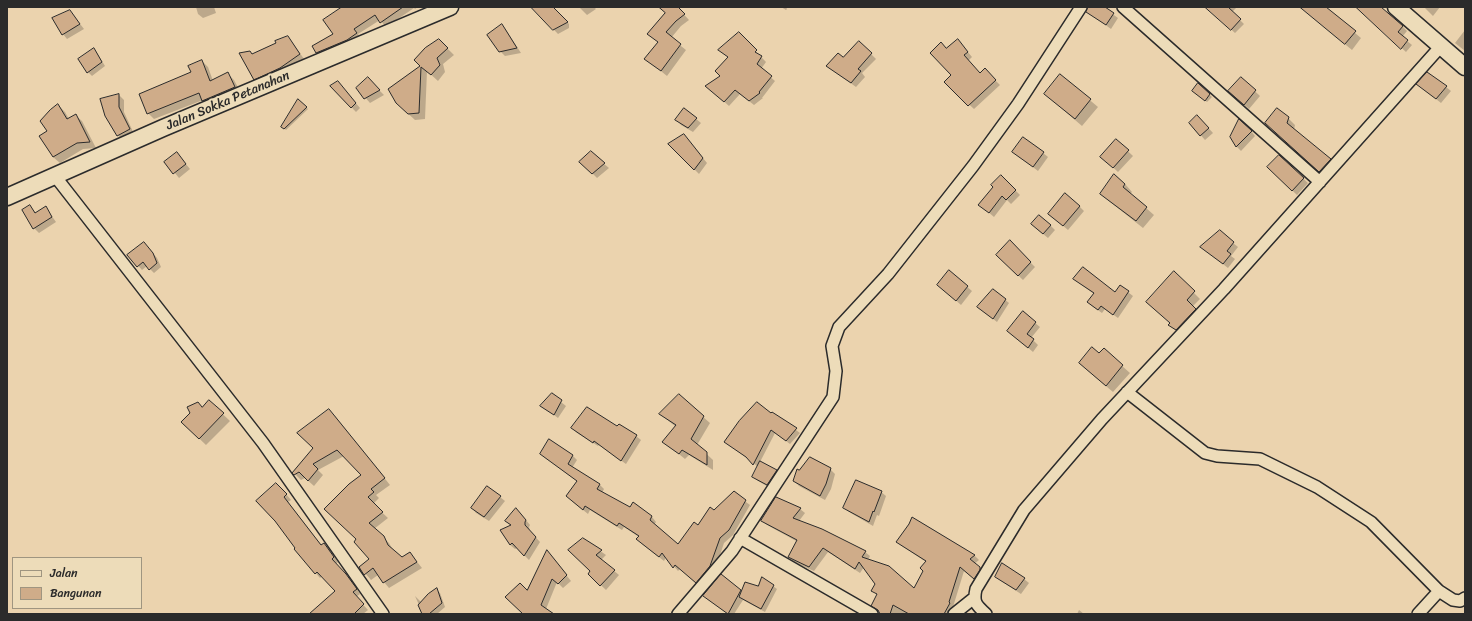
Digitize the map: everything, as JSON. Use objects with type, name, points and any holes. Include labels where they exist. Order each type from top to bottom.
[{"type":"main road","name":"Jalan Sokka Petanahan","points":[[7,198],[171,125],[450,7]]},
{"type":"main road","points":[[1396,7],[1465,67]]},
{"type":"street","points":[[678,614],[732,551],[833,397],[836,371],[832,346],[839,327],[888,274],[973,166],[1018,104],[1081,7]]},
{"type":"street","points":[[1123,7],[1320,182]]},
{"type":"street","points":[[986,614],[977,606],[974,598],[976,589],[1024,510],[1102,419],[1224,289],[1441,46]]},
{"type":"street","points":[[54,176],[263,443],[383,614]]},
{"type":"street","points":[[1127,392],[1205,453],[1217,456],[1260,459],[1317,487],[1371,522],[1439,591],[1453,600],[1460,601],[1465,598]]},
{"type":"street","points":[[740,538],[872,614]]},
{"type":"street","points":[[1418,614],[1439,591]]},
{"type":"street","points":[[954,614],[974,598]]},
{"type":"building","points":[[342,7],[403,7],[380,23],[375,15],[354,29],[357,33],[347,40],[316,53],[312,46],[333,34],[323,20]]},
{"type":"building","points":[[531,7],[553,7],[568,22],[553,30]]},
{"type":"building","points":[[659,7],[678,7],[685,14],[666,32],[681,44],[661,71],[644,59],[658,42],[647,34],[665,13]]},
{"type":"building","points":[[1088,7],[1105,7],[1114,13],[1106,25],[1086,12]]},
{"type":"building","points":[[1205,7],[1228,7],[1241,19],[1231,30]]},
{"type":"building","points":[[1300,7],[1326,7],[1356,31],[1345,44]]},
{"type":"building","points":[[1356,7],[1381,7],[1403,26],[1398,32],[1408,40],[1401,49]]},
{"type":"building","points":[[70,10],[80,24],[62,35],[52,18]]},
{"type":"building","points":[[502,24],[517,48],[499,52],[487,35]]},
{"type":"building","points":[[739,32],[757,50],[755,52],[762,56],[757,64],[772,76],[759,92],[760,93],[749,101],[735,90],[724,102],[705,86],[720,76],[715,71],[728,57],[718,50]]},
{"type":"building","points":[[288,36],[300,54],[280,68],[254,80],[239,53],[250,51],[252,54],[276,43],[275,41]]},
{"type":"building","points":[[439,39],[448,48],[437,58],[440,65],[431,75],[421,67],[419,113],[408,114],[396,103],[388,89],[420,66],[414,60],[425,48]]},
{"type":"building","points":[[958,39],[968,52],[964,55],[980,73],[985,68],[996,80],[968,106],[944,82],[951,75],[930,53],[941,42],[946,48]]},
{"type":"building","points":[[859,41],[872,53],[858,69],[861,71],[851,83],[826,66],[838,53],[843,57]]},
{"type":"building","points":[[94,48],[102,62],[87,73],[78,59]]},
{"type":"building","points":[[202,60],[210,81],[228,72],[235,87],[202,101],[199,93],[147,114],[139,94],[191,72],[188,66]]},
{"type":"building","points":[[1427,72],[1447,86],[1436,99],[1416,84]]},
{"type":"building","points":[[1060,74],[1091,99],[1075,119],[1044,94]]},
{"type":"building","points":[[368,77],[380,90],[364,99],[356,88]]},
{"type":"building","points":[[1241,77],[1256,90],[1244,105],[1228,91]]},
{"type":"building","points":[[338,81],[356,103],[351,108],[330,86]]},
{"type":"building","points":[[1198,83],[1210,94],[1205,101],[1192,91]]},
{"type":"building","points":[[119,94],[119,107],[130,129],[117,136],[105,116],[100,99]]},
{"type":"building","points":[[298,99],[307,107],[284,129],[281,127]]},
{"type":"building","points":[[58,104],[67,119],[76,114],[90,142],[77,143],[53,157],[39,136],[47,131],[40,121]]},
{"type":"building","points":[[684,108],[697,118],[688,128],[675,120]]},
{"type":"building","points":[[1277,108],[1289,117],[1287,123],[1331,159],[1319,172],[1265,123]]},
{"type":"building","points":[[1197,115],[1209,128],[1200,136],[1189,123]]},
{"type":"building","points":[[1239,119],[1252,131],[1236,147],[1230,137]]},
{"type":"building","points":[[684,134],[703,158],[694,170],[668,144]]},
{"type":"building","points":[[1023,137],[1044,152],[1033,167],[1012,152]]},
{"type":"building","points":[[1116,139],[1129,150],[1113,168],[1100,157]]},
{"type":"building","points":[[591,151],[605,163],[592,174],[579,162]]},
{"type":"building","points":[[177,152],[186,164],[173,174],[164,162]]},
{"type":"building","points":[[1279,155],[1304,178],[1292,191],[1267,167]]},
{"type":"building","points":[[1114,174],[1125,184],[1123,187],[1147,207],[1136,221],[1100,194]]},
{"type":"building","points":[[1001,175],[1016,190],[1006,200],[1002,196],[989,213],[978,205],[993,187],[991,185]]},
{"type":"building","points":[[1065,193],[1080,206],[1063,226],[1048,214]]},
{"type":"building","points":[[30,205],[35,213],[46,206],[52,217],[33,229],[22,210]]},
{"type":"building","points":[[1039,215],[1051,225],[1043,234],[1031,224]]},
{"type":"building","points":[[1220,230],[1234,242],[1227,251],[1231,254],[1223,264],[1200,247]]},
{"type":"building","points":[[1010,240],[1031,262],[1018,276],[996,255]]},
{"type":"building","points":[[144,242],[153,253],[157,263],[149,270],[143,262],[137,267],[127,255]]},
{"type":"building","points":[[1083,267],[1115,292],[1120,285],[1129,291],[1113,315],[1101,306],[1098,310],[1087,302],[1094,293],[1073,279]]},
{"type":"building","points":[[949,270],[968,286],[956,301],[937,285]]},
{"type":"building","points":[[1174,271],[1195,291],[1187,300],[1196,309],[1176,330],[1168,325],[1170,323],[1146,302]]},
{"type":"building","points":[[993,289],[1006,299],[993,319],[977,307]]},
{"type":"building","points":[[1023,311],[1036,322],[1027,334],[1034,339],[1028,348],[1007,331]]},
{"type":"building","points":[[1092,347],[1099,353],[1104,348],[1123,365],[1106,386],[1079,363]]},
{"type":"building","points":[[552,393],[562,400],[554,415],[540,406]]},
{"type":"building","points":[[679,394],[704,416],[691,439],[707,452],[707,465],[682,450],[679,454],[662,442],[676,425],[659,414]]},
{"type":"building","points":[[209,400],[224,413],[199,439],[181,422],[190,413],[187,407],[198,402],[202,407]]},
{"type":"building","points":[[757,402],[771,413],[772,412],[797,428],[786,441],[771,430],[753,465],[746,457],[724,442],[739,421]]},
{"type":"building","points":[[587,407],[617,426],[619,424],[637,435],[621,461],[594,441],[593,443],[571,428]]},
{"type":"building","points":[[329,409],[385,478],[371,489],[374,492],[368,497],[383,512],[369,523],[384,536],[388,545],[402,557],[410,552],[417,562],[383,583],[373,568],[364,575],[359,567],[369,559],[354,542],[356,539],[324,509],[349,484],[361,475],[337,450],[313,464],[318,469],[308,481],[299,472],[294,475],[292,473],[313,448],[297,433]]},
{"type":"building","points":[[549,439],[573,455],[568,464],[600,484],[597,489],[630,507],[633,502],[652,516],[650,520],[678,544],[694,522],[698,525],[710,507],[714,510],[734,491],[746,500],[729,530],[720,538],[710,566],[696,583],[675,565],[673,568],[662,553],[659,557],[636,539],[639,536],[619,523],[617,526],[585,506],[583,510],[566,496],[577,481],[540,454]]},
{"type":"building","points":[[810,457],[831,468],[820,496],[793,481],[797,469],[799,470]]},
{"type":"building","points":[[760,461],[777,470],[767,485],[752,477]]},
{"type":"building","points":[[856,480],[882,491],[869,522],[843,508]]},
{"type":"building","points":[[276,483],[287,494],[284,497],[321,545],[324,543],[334,557],[332,559],[357,589],[353,592],[364,604],[354,614],[309,614],[335,591],[317,572],[315,574],[294,549],[295,548],[275,521],[256,501]]},
{"type":"building","points":[[487,486],[501,496],[484,517],[471,508]]},
{"type":"building","points":[[776,497],[801,508],[793,518],[822,529],[866,551],[862,557],[889,566],[914,588],[923,571],[920,568],[926,561],[896,542],[909,524],[912,517],[975,555],[970,559],[980,567],[980,570],[974,579],[960,567],[949,602],[950,603],[944,614],[909,614],[893,605],[890,614],[880,614],[878,610],[871,606],[877,594],[871,591],[875,584],[859,562],[855,569],[823,548],[809,567],[788,557],[797,540],[761,521]]},
{"type":"building","points":[[516,508],[526,520],[525,525],[536,537],[524,556],[512,543],[510,545],[500,530],[511,525],[505,521]]},
{"type":"building","points":[[583,538],[602,550],[596,555],[615,570],[600,586],[588,574],[590,571],[568,550]]},
{"type":"building","points":[[547,550],[567,575],[558,584],[552,579],[541,605],[554,614],[523,614],[505,597],[520,583],[527,590]]},
{"type":"building","points":[[1002,563],[1025,578],[1016,590],[995,577]]},
{"type":"building","points":[[721,574],[741,590],[728,614],[703,596]]},
{"type":"building","points":[[762,577],[774,585],[761,609],[739,597],[745,582],[758,586]]},
{"type":"building","points":[[437,588],[442,603],[429,614],[422,614],[418,605],[428,594]]}]
